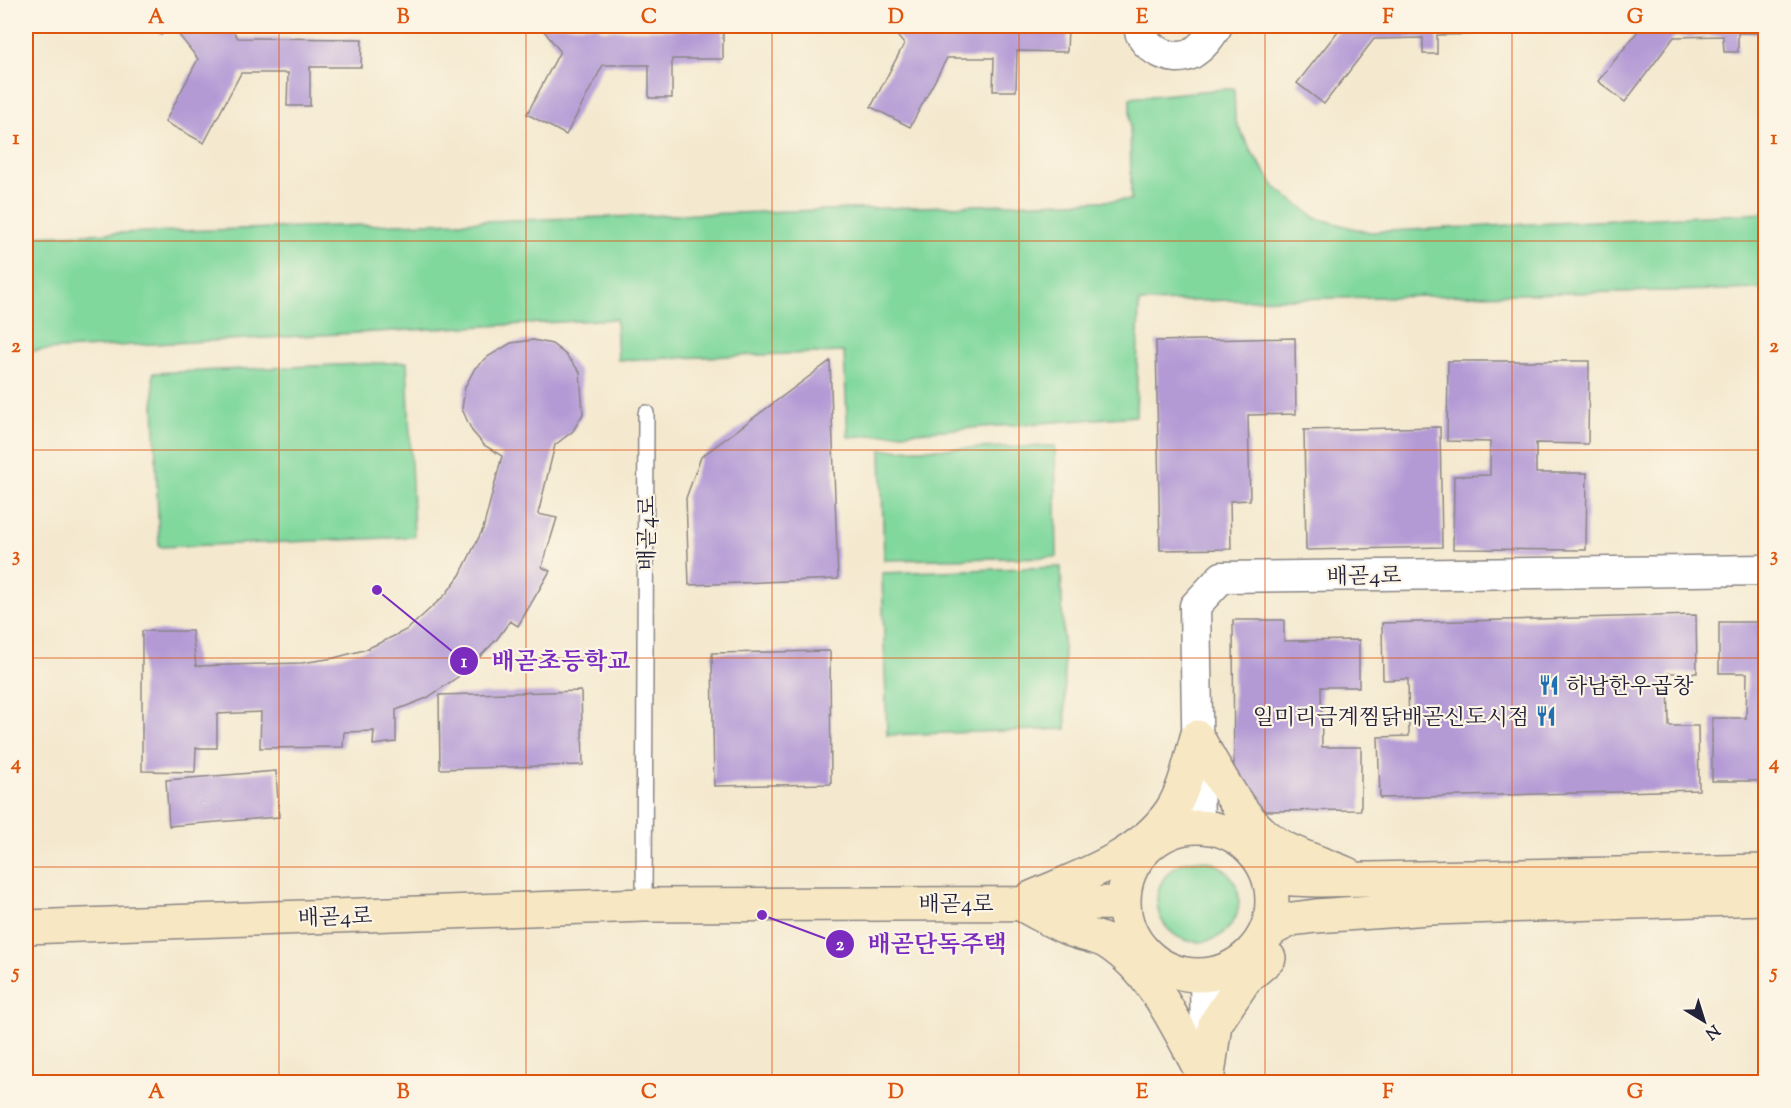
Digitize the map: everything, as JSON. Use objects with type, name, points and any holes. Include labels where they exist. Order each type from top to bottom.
[{"type":"main road","points":[[1197,737],[1235,801],[1261,831],[1282,847],[1363,881]]},
{"type":"main road","points":[[1018,903],[1102,868],[1155,831],[1172,810],[1182,788],[1197,737]]},
{"type":"main road","points":[[1198,827],[1224,831],[1246,844],[1263,865],[1271,883],[1273,907],[1262,939],[1255,949],[1237,964],[1216,974],[1192,975],[1169,970],[1150,958],[1133,938],[1124,914],[1125,888],[1134,864],[1151,844],[1173,831],[1198,827]]},
{"type":"main road","points":[[1709,886],[1766,850]]},
{"type":"main road","points":[[1263,865],[1292,879],[1709,886],[1766,898]]},
{"type":"main road","points":[[1262,939],[1274,928],[1292,919],[1709,886],[1766,871]]},
{"type":"main road","points":[[1709,886],[1766,915]]},
{"type":"main road","points":[[1018,903],[1073,931],[1104,940],[1127,956],[1144,975],[1170,1014],[1207,1083]]},
{"type":"main road","name":"배곧4로","points":[[26,927],[644,905],[1125,903]]},
{"type":"main road","points":[[1207,1083],[1215,1024],[1245,979],[1277,951],[1308,932],[1362,913]]},
{"type":"street","points":[[1139,26],[1139,32],[1149,46],[1167,56],[1189,55],[1208,41],[1217,26]]},
{"type":"street","name":"배곧4로","points":[[1198,827],[1195,606],[1222,577],[1766,570]]},
{"type":"street","points":[[1204,975],[1207,1083]]},
{"type":"lane","name":"배곧4로","points":[[644,905],[646,413]]},
{"type":"green space","points":[[1234,88],[1235,120],[1251,151],[1276,188],[1316,218],[1367,232],[1765,213],[1765,289],[1139,302],[1136,416],[848,437],[844,352],[618,360],[616,319],[26,351],[26,236],[1131,200],[1130,98]]},
{"type":"green space","points":[[407,362],[414,537],[159,547],[153,373]]},
{"type":"green space","points":[[1055,446],[1057,557],[884,560],[881,450]]},
{"type":"green space","points":[[1061,567],[1066,729],[887,735],[882,573]]},
{"type":"green space","points":[[1190,860],[1206,860],[1221,867],[1232,878],[1239,893],[1236,917],[1227,930],[1206,942],[1190,942],[1175,935],[1164,924],[1157,909],[1157,893],[1164,878],[1175,867]]},
{"type":"building","points":[[154,26],[172,26],[161,35]]},
{"type":"building","points":[[172,26],[229,26],[238,38],[362,39],[361,67],[310,67],[310,106],[287,106],[288,73],[241,73],[204,143],[165,122],[198,59]]},
{"type":"building","points":[[540,26],[597,26],[601,30],[723,30],[723,59],[672,59],[672,98],[649,98],[649,65],[603,65],[566,135],[527,114],[560,51]]},
{"type":"building","points":[[889,26],[1068,26],[1067,52],[1017,51],[1016,91],[993,91],[994,58],[947,58],[910,127],[871,107],[904,44]]},
{"type":"building","points":[[1342,26],[1490,26],[1490,34],[1437,35],[1437,54],[1423,54],[1423,38],[1374,39],[1324,104],[1297,83]]},
{"type":"building","points":[[1642,26],[1766,26],[1766,33],[1738,33],[1738,52],[1724,52],[1723,36],[1674,37],[1625,102],[1598,81]]},
{"type":"building","points":[[1295,338],[1296,414],[1248,415],[1250,500],[1230,501],[1231,549],[1160,550],[1156,341]]},
{"type":"building","points":[[533,340],[552,344],[566,355],[580,372],[583,414],[573,431],[555,445],[538,514],[557,518],[542,567],[550,571],[518,626],[510,621],[497,639],[465,672],[427,698],[396,710],[396,742],[373,745],[374,731],[344,732],[343,747],[260,748],[261,712],[217,714],[217,748],[196,748],[195,772],[142,771],[142,631],[192,631],[196,666],[302,663],[364,650],[386,640],[408,629],[446,594],[460,575],[483,529],[502,456],[484,445],[472,431],[462,409],[465,387],[475,368],[489,356],[511,343]]},
{"type":"building","points":[[830,361],[838,579],[689,585],[686,498],[701,457]]},
{"type":"building","points":[[1448,361],[1589,361],[1588,444],[1536,443],[1536,473],[1587,473],[1586,550],[1453,549],[1454,476],[1490,475],[1490,442],[1447,441]]},
{"type":"building","points":[[1440,427],[1442,547],[1306,550],[1304,430]]},
{"type":"building","points":[[1696,615],[1697,673],[1668,673],[1669,726],[1698,726],[1699,790],[1380,798],[1378,737],[1409,736],[1408,679],[1383,680],[1382,623]]},
{"type":"building","points":[[1233,620],[1284,620],[1284,641],[1359,640],[1359,687],[1321,687],[1322,747],[1361,747],[1361,810],[1265,811],[1234,791]]},
{"type":"building","points":[[1719,622],[1766,622],[1766,781],[1712,781],[1712,718],[1746,718],[1747,673],[1719,673]]},
{"type":"building","points":[[830,651],[831,784],[714,786],[712,653]]},
{"type":"building","points":[[581,691],[583,765],[440,769],[439,695]]},
{"type":"building","points":[[276,771],[279,817],[169,826],[166,780]]},
{"type":"place","name":"배곧초등학교","points":[[377,590]]},
{"type":"place","name":"하남한우곱창","points":[[1549,685]]},
{"type":"place","name":"일미리금계찜닭배곧신도시점","points":[[1546,716]]},
{"type":"place","name":"배곧단독주택","points":[[762,915]]}]
